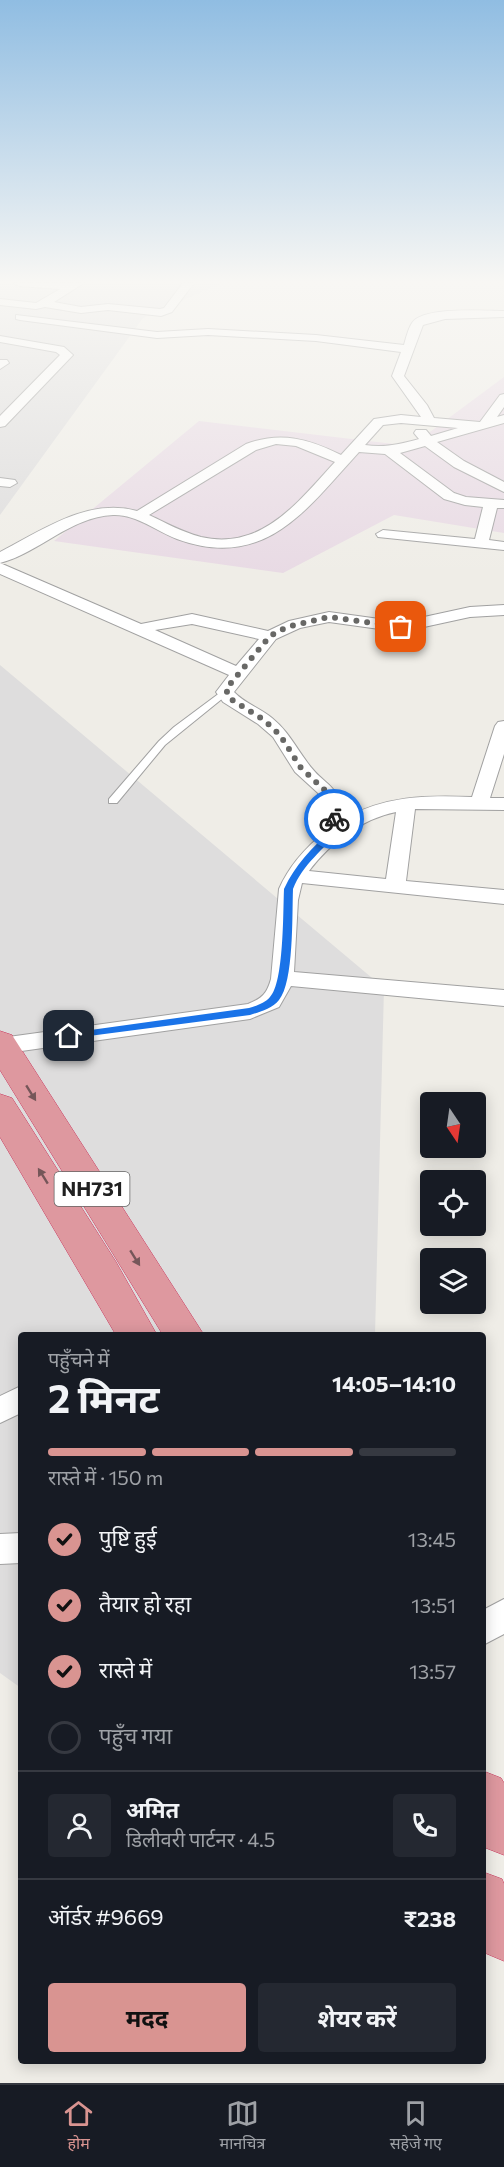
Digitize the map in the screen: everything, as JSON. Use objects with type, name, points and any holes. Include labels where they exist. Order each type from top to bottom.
[{"type":"highway","name":"NH731","points":[[1,1045],[182,1332]]},
{"type":"highway","name":"NH731","points":[[0,1107],[102,1273],[135,1332]]},
{"type":"highway","points":[[486,1801],[504,1830]]},
{"type":"highway","points":[[486,1903],[504,1934]]},
{"type":"street","points":[[0,423],[42,380]]},
{"type":"street","points":[[399,380],[423,406],[429,422]]},
{"type":"street","points":[[0,558],[84,517],[112,512],[138,516],[198,542],[230,544],[253,540],[270,533],[294,515],[379,422],[392,419],[481,425],[502,403]]},
{"type":"street","points":[[390,452],[430,443],[504,419]]},
{"type":"street","points":[[412,420],[430,443],[466,467],[504,488]]},
{"type":"street","points":[[138,516],[251,447],[266,441],[295,440],[343,461]]},
{"type":"street","points":[[417,473],[430,443]]},
{"type":"street","points":[[356,448],[390,452],[466,467]]},
{"type":"street","points":[[390,452],[449,496],[498,504],[481,544]]},
{"type":"street","points":[[383,534],[504,546]]},
{"type":"street","points":[[0,568],[239,673]]},
{"type":"street","points":[[335,830],[332,802],[326,790],[301,768],[280,735],[264,720],[229,698],[225,692],[228,686],[270,636],[295,624],[322,618],[336,618],[401,627],[470,612],[504,610]]},
{"type":"street","points":[[140,629],[172,621],[192,619],[270,636]]},
{"type":"street","points":[[479,802],[504,726]]},
{"type":"street","points":[[395,886],[407,802]]},
{"type":"street","points":[[1,1045],[250,1011],[264,1006],[275,999],[283,978],[286,906],[294,876],[309,856],[335,830],[360,815],[407,802],[504,804]]},
{"type":"street","points":[[294,876],[504,897]]},
{"type":"street","points":[[283,978],[504,998]]},
{"type":"street","points":[[0,1410],[18,1401]]},
{"type":"street","points":[[0,1549],[18,1548]]},
{"type":"street","points":[[486,1627],[504,1615]]},
{"type":"lane","points":[[113,801],[177,729],[225,692]]},
{"type":"shaded area","points":[[0,380],[98,380],[0,515]]},
{"type":"shaded area","points":[[500,380],[504,380],[504,533],[394,515],[283,573],[54,541],[199,421],[411,446]]},
{"type":"shaded area","points":[[0,665],[384,988],[375,1332],[18,1332],[18,1686],[0,1673]]},
{"type":"way so far","points":[[334,819],[332,802],[326,790],[301,768],[280,735],[264,720],[229,698],[225,692],[226,689],[270,636],[280,629],[329,617],[386,627],[401,627]]},
{"type":"route","points":[[69,1036],[250,1011],[275,999],[283,978],[286,906],[289,889],[294,876],[309,856],[335,830],[334,819]]}]
